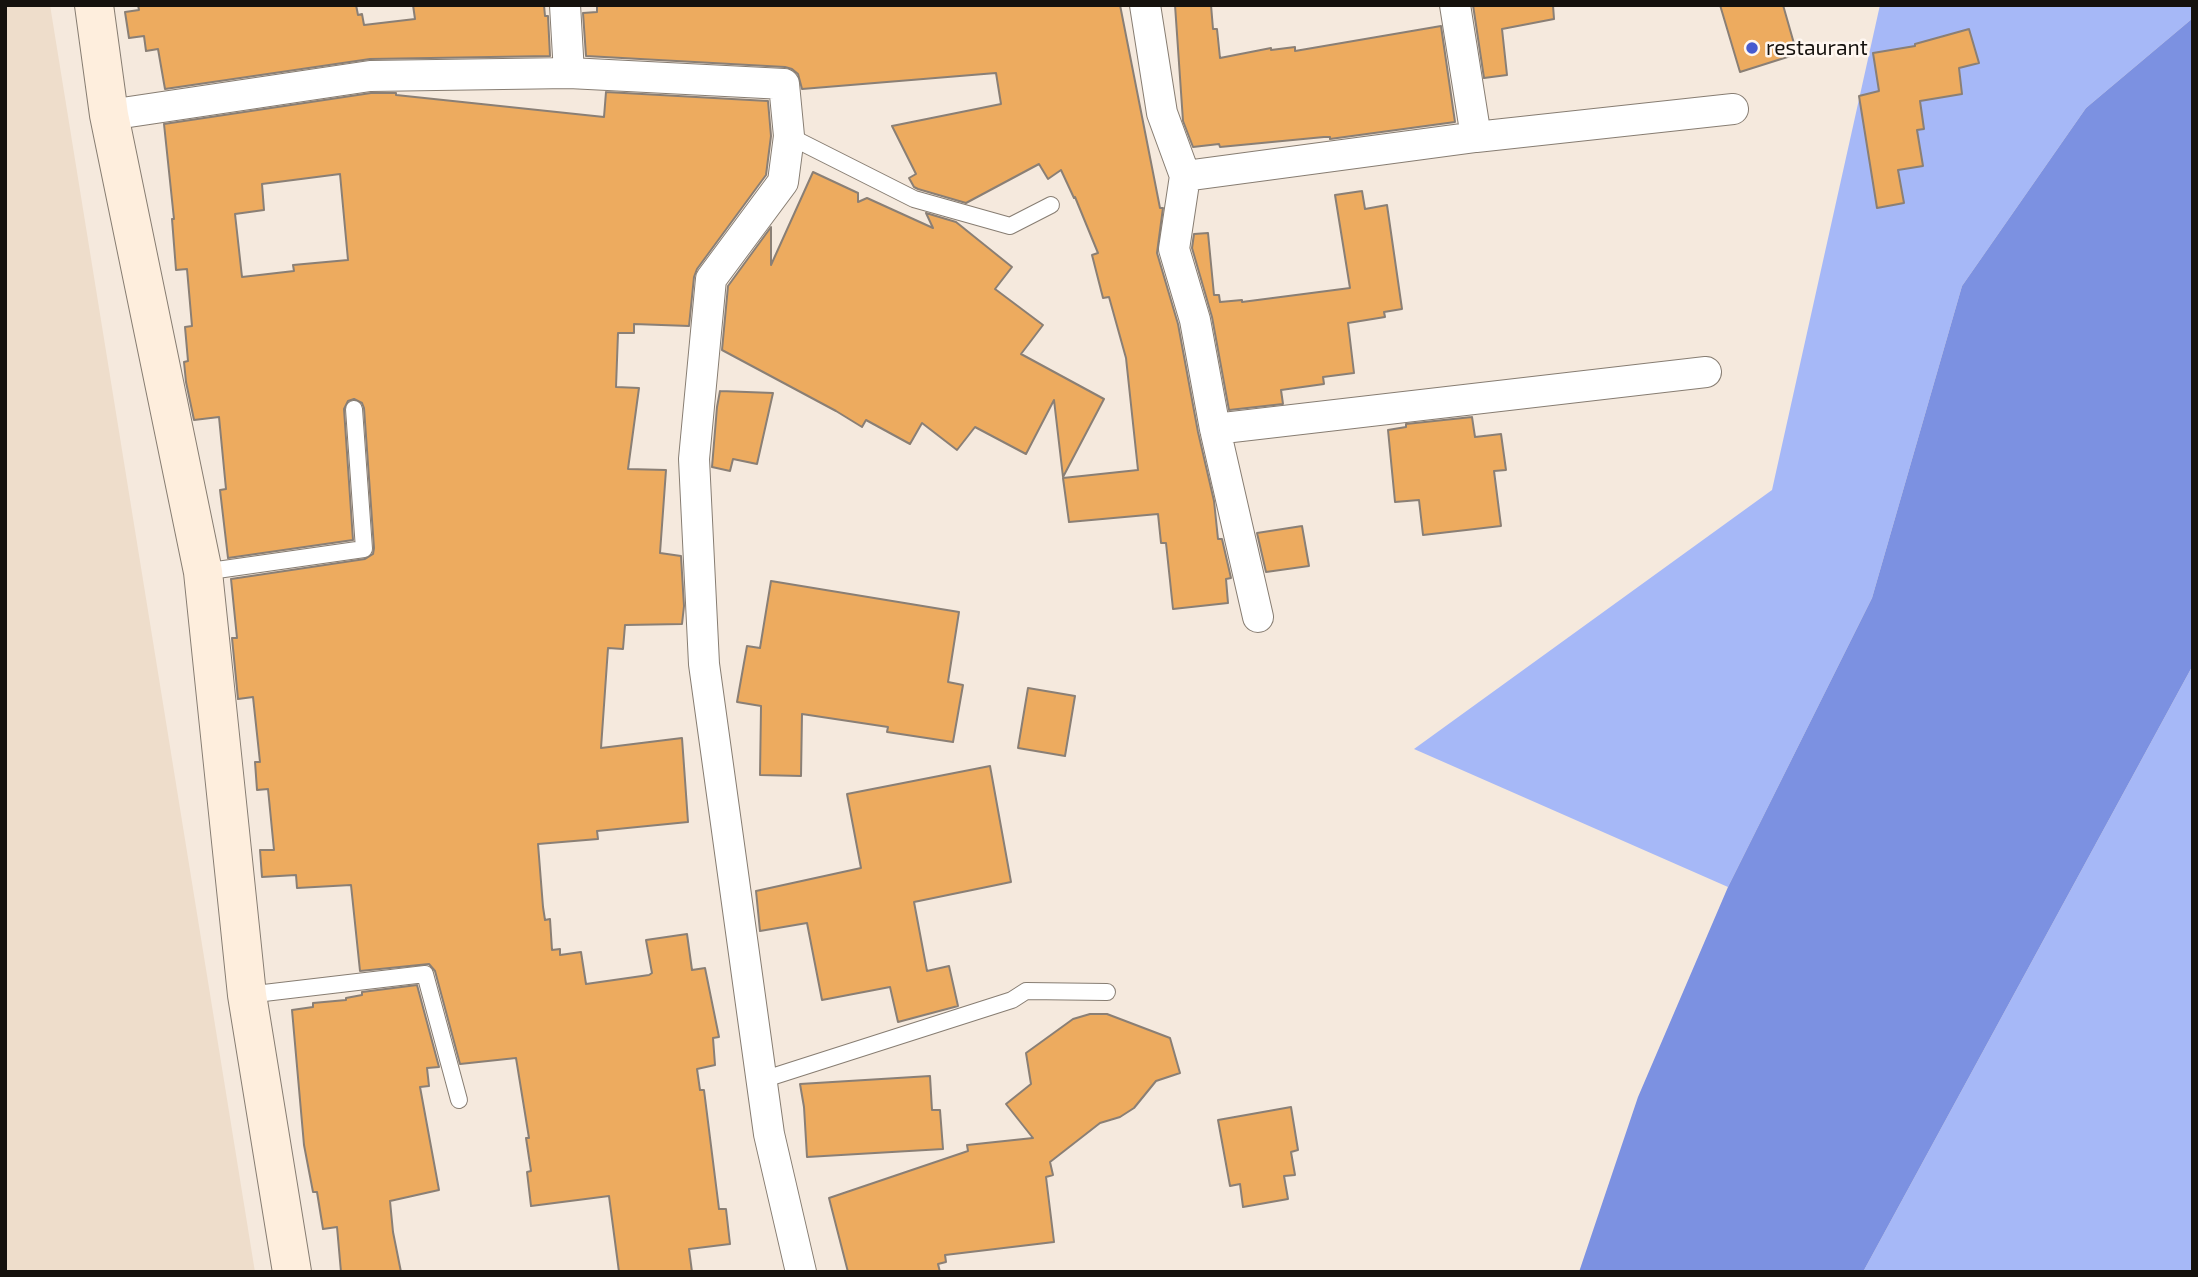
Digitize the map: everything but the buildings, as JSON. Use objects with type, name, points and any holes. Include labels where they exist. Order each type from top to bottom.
[{"type":"street","points":[[94,5],[109,115],[203,572],[247,996],[292,1272]]},
{"type":"street","points":[[565,5],[569,74]]},
{"type":"street","points":[[1145,5],[1162,113],[1185,176],[1174,249],[1195,320],[1215,429],[1258,617]]},
{"type":"street","points":[[1455,5],[1476,137]]},
{"type":"street","points":[[109,115],[370,76],[569,74],[784,83],[789,136],[783,182],[711,279],[694,459],[704,664],[769,1134],[801,1272]]},
{"type":"street","points":[[1185,176],[1476,137],[1733,109]]},
{"type":"street","points":[[1215,429],[1706,372]]},
{"type":"lane","points":[[789,136],[914,199],[1010,226],[1051,205]]},
{"type":"lane","points":[[203,572],[364,550],[354,409]]},
{"type":"lane","points":[[247,996],[425,974],[459,1100]]},
{"type":"lane","points":[[762,1080],[1012,1000],[1026,991],[1107,992]]},
{"type":"shaded area","points":[[5,5],[50,5],[255,1272],[5,1272]]},
{"type":"shaded area","points":[[1880,5],[2193,5],[2193,18],[2086,108],[1962,286],[1872,598],[1728,887],[1414,749],[1772,490]]},
{"type":"shaded area","points":[[2193,18],[2193,665],[1863,1272],[1579,1272],[1638,1097],[1728,887],[1872,598],[1962,286],[2086,108]]},
{"type":"shaded area","points":[[2193,665],[2193,1272],[1863,1272]]},
{"type":"place","name":"restaurant","points":[[1752,48]]}]
